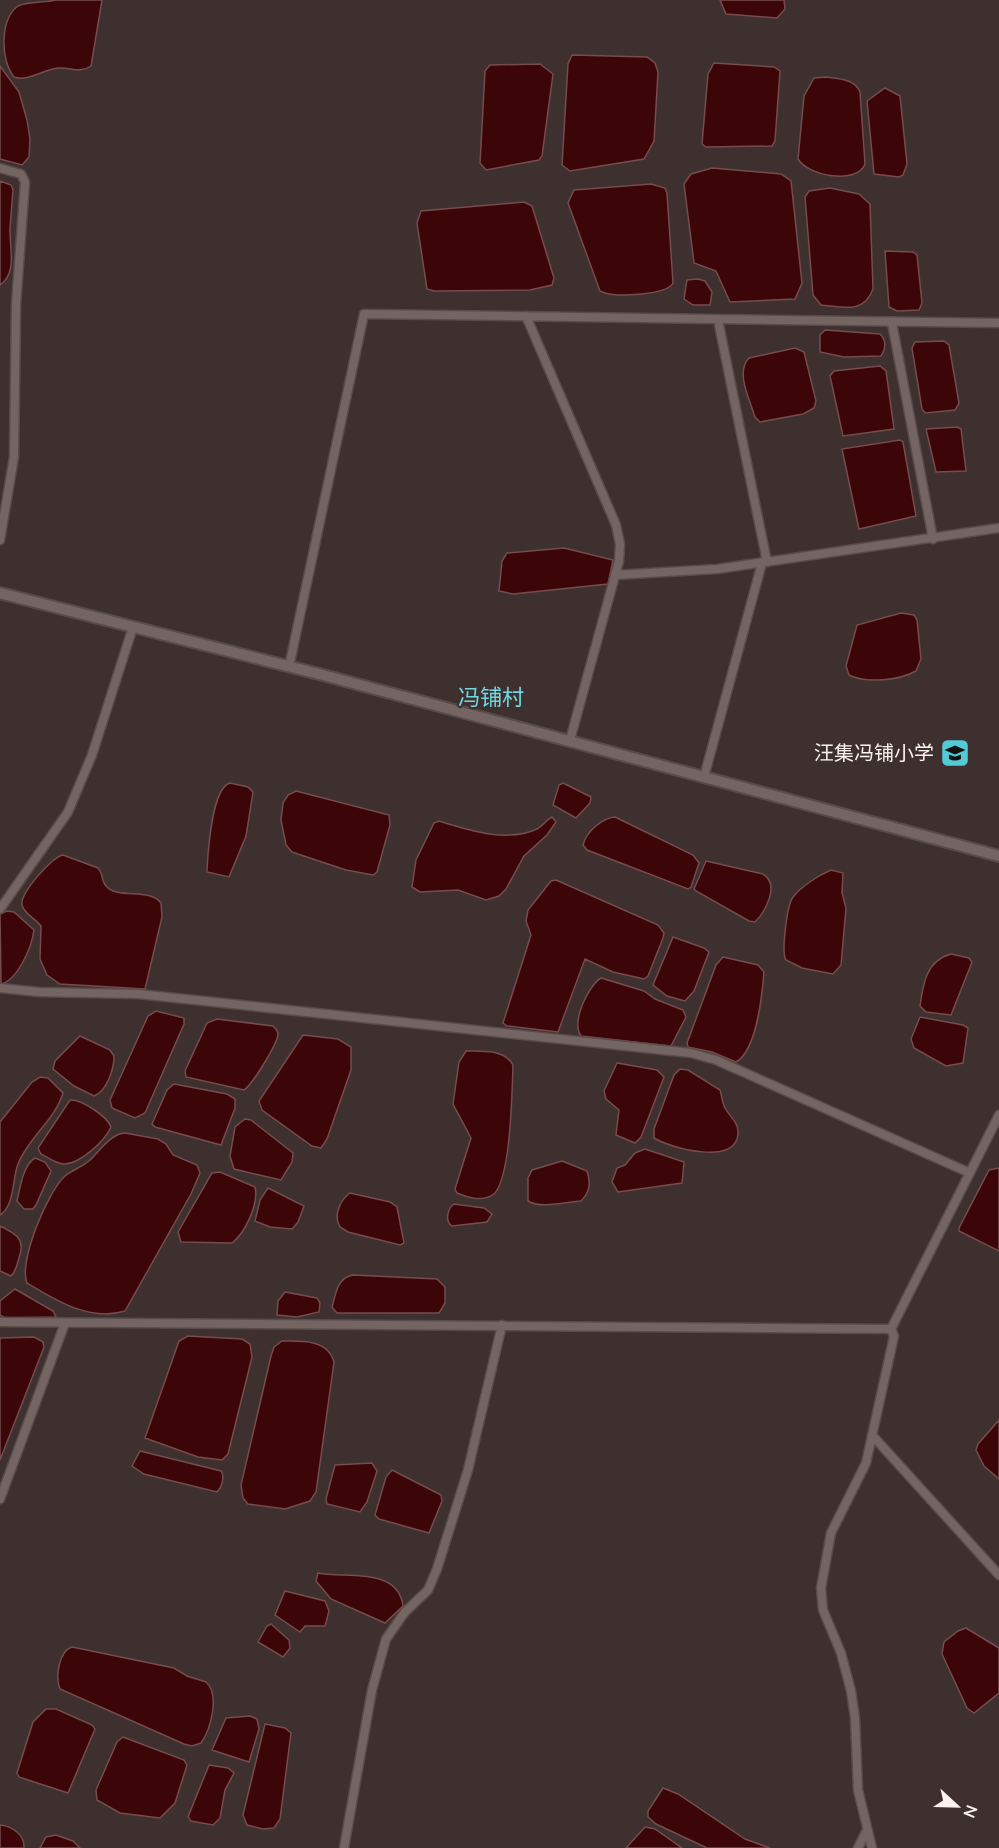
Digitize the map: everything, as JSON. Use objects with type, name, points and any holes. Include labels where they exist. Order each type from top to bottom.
[{"type":"street","points":[[0,168],[21,174],[25,182],[15,305],[14,458],[0,540]]},
{"type":"street","points":[[289,667],[364,314],[892,324],[999,323]]},
{"type":"street","points":[[525,316],[616,525],[620,552],[570,740]]},
{"type":"street","points":[[704,777],[764,562],[718,320]]},
{"type":"street","points":[[892,324],[933,539]]},
{"type":"street","points":[[615,575],[717,569],[999,528]]},
{"type":"street","points":[[0,593],[570,740],[999,856]]},
{"type":"street","points":[[0,909],[68,812],[92,756],[133,627]]},
{"type":"street","points":[[0,988],[39,992],[138,994],[691,1053],[716,1060],[970,1173]]},
{"type":"street","points":[[891,1329],[999,1115]]},
{"type":"street","points":[[0,1322],[891,1329]]},
{"type":"street","points":[[0,1499],[65,1323]]},
{"type":"street","points":[[344,1848],[372,1690],[386,1639],[405,1612],[428,1590],[433,1578],[468,1470],[502,1325]]},
{"type":"street","points":[[872,1848],[866,1831],[858,1790],[855,1718],[851,1690],[841,1653],[823,1610],[820,1588],[831,1533],[866,1463],[894,1336],[891,1329]]},
{"type":"street","points":[[872,1435],[999,1575]]},
{"type":"street","points":[[858,1848],[866,1831]]},
{"type":"shaded area","points":[[56,0],[102,0],[91,66],[79,70],[58,68],[30,77],[14,77],[9,70],[4,50],[5,30],[12,12],[22,4]]},
{"type":"shaded area","points":[[720,0],[784,0],[785,9],[777,18],[726,14]]},
{"type":"shaded area","points":[[572,55],[647,57],[655,63],[658,72],[654,141],[644,159],[570,171],[562,165],[568,64]]},
{"type":"shaded area","points":[[714,63],[774,67],[780,71],[775,141],[772,146],[706,147],[702,144],[708,74]]},
{"type":"shaded area","points":[[540,64],[553,74],[542,156],[539,160],[486,170],[480,163],[485,71],[490,65]]},
{"type":"shaded area","points":[[0,66],[19,92],[27,120],[30,139],[29,157],[22,165],[0,159]]},
{"type":"shaded area","points":[[826,77],[850,82],[860,92],[865,164],[860,171],[853,174],[832,176],[821,174],[803,165],[798,159],[804,96],[814,78]]},
{"type":"shaded area","points":[[885,88],[900,96],[907,164],[903,175],[899,177],[874,174],[867,101]]},
{"type":"shaded area","points":[[712,168],[781,174],[791,181],[802,283],[795,299],[730,302],[716,271],[694,263],[684,184],[691,174]]},
{"type":"shaded area","points":[[0,181],[11,185],[13,190],[10,228],[11,266],[6,280],[0,285]]},
{"type":"shaded area","points":[[651,184],[665,188],[667,193],[673,283],[662,290],[642,294],[611,294],[600,291],[568,203],[574,190]]},
{"type":"shaded area","points":[[830,188],[859,194],[870,204],[873,289],[869,297],[858,306],[821,305],[813,295],[805,197],[809,191]]},
{"type":"shaded area","points":[[524,202],[532,206],[554,278],[552,285],[530,290],[434,291],[427,289],[417,223],[421,211]]},
{"type":"shaded area","points":[[885,251],[913,252],[917,255],[922,303],[919,310],[897,311],[889,307]]},
{"type":"shaded area","points":[[687,280],[705,281],[712,292],[710,305],[693,305],[684,299]]},
{"type":"shaded area","points":[[825,330],[880,334],[885,342],[884,350],[881,356],[844,357],[820,352],[820,335]]},
{"type":"shaded area","points":[[944,341],[949,345],[959,403],[955,410],[925,413],[922,409],[912,348],[915,342]]},
{"type":"shaded area","points":[[795,348],[804,352],[816,401],[814,408],[803,414],[760,422],[755,417],[745,386],[743,371],[745,364],[749,358]]},
{"type":"shaded area","points":[[880,366],[886,371],[894,429],[843,436],[830,376],[834,371]]},
{"type":"shaded area","points":[[957,427],[961,429],[966,471],[936,472],[926,429]]},
{"type":"shaded area","points":[[900,440],[903,442],[916,516],[859,529],[842,449]]},
{"type":"shaded area","points":[[564,548],[613,560],[608,584],[513,594],[499,591],[502,561],[507,553]]},
{"type":"shaded area","points":[[901,613],[914,615],[917,620],[921,659],[916,671],[901,677],[883,680],[856,678],[849,675],[846,666],[857,625]]},
{"type":"shaded area","points":[[230,783],[248,787],[253,792],[246,836],[229,877],[207,872],[207,870],[215,808],[224,787]]},
{"type":"shaded area","points":[[563,783],[591,797],[590,803],[576,818],[553,805],[559,785]]},
{"type":"shaded area","points":[[296,791],[389,815],[390,825],[377,872],[373,875],[346,870],[292,852],[286,845],[281,820],[283,803],[288,795]]},
{"type":"shaded area","points":[[552,817],[556,822],[547,835],[524,856],[506,889],[499,896],[486,900],[458,890],[420,892],[412,887],[416,860],[434,823],[439,821],[488,834],[513,835],[537,829]]},
{"type":"shaded area","points":[[615,817],[693,855],[699,863],[691,887],[688,889],[587,850],[583,845],[591,831],[605,820]]},
{"type":"shaded area","points":[[63,855],[98,868],[104,884],[111,890],[149,896],[161,903],[162,917],[145,989],[60,984],[47,975],[40,959],[41,926],[25,911],[22,905],[26,892],[38,876]]},
{"type":"shaded area","points":[[706,861],[763,874],[768,878],[770,898],[755,922],[749,921],[694,889]]},
{"type":"shaded area","points":[[831,870],[843,873],[842,893],[846,908],[841,965],[833,974],[802,968],[786,960],[784,948],[787,919],[793,897],[811,881]]},
{"type":"shaded area","points":[[556,880],[658,925],[664,933],[663,938],[648,976],[644,979],[613,972],[585,959],[558,1032],[507,1026],[503,1023],[531,935],[526,921],[528,910],[551,881]]},
{"type":"shaded area","points":[[7,911],[14,912],[34,930],[27,953],[18,969],[13,976],[1,984],[0,914]]},
{"type":"shaded area","points":[[673,937],[709,952],[694,991],[685,1001],[667,996],[653,985]]},
{"type":"shaded area","points":[[951,954],[969,958],[972,962],[951,1015],[926,1012],[920,1006],[927,974],[936,962]]},
{"type":"shaded area","points":[[723,957],[758,965],[764,972],[754,1035],[743,1056],[736,1062],[712,1052],[688,1047],[687,1043],[716,965]]},
{"type":"shaded area","points":[[601,978],[644,991],[655,999],[683,1010],[686,1017],[671,1046],[581,1036],[578,1022],[582,1005],[591,988]]},
{"type":"shaded area","points":[[156,1011],[184,1018],[184,1024],[145,1113],[135,1118],[112,1108],[110,1100],[148,1016]]},
{"type":"shaded area","points":[[920,1017],[963,1025],[968,1028],[963,1063],[946,1066],[914,1048],[911,1039]]},
{"type":"shaded area","points":[[217,1019],[273,1026],[278,1031],[277,1039],[269,1054],[244,1090],[186,1077],[185,1071],[207,1023]]},
{"type":"shaded area","points":[[303,1035],[338,1039],[351,1047],[351,1070],[327,1139],[321,1148],[312,1146],[262,1110],[259,1101]]},
{"type":"shaded area","points":[[80,1036],[110,1050],[114,1056],[109,1079],[103,1089],[94,1096],[74,1086],[53,1069],[55,1061]]},
{"type":"shaded area","points":[[466,1051],[486,1051],[498,1054],[504,1056],[513,1065],[510,1133],[504,1170],[500,1185],[494,1194],[480,1199],[457,1193],[455,1189],[471,1138],[453,1104],[459,1062]]},
{"type":"shaded area","points":[[617,1063],[657,1070],[664,1077],[641,1137],[635,1143],[616,1135],[619,1110],[606,1099],[604,1091]]},
{"type":"shaded area","points":[[680,1069],[688,1070],[720,1090],[724,1106],[738,1128],[735,1143],[728,1149],[716,1152],[688,1150],[654,1138],[654,1129],[674,1075]]},
{"type":"shaded area","points":[[40,1077],[48,1078],[63,1093],[54,1112],[22,1155],[8,1205],[0,1215],[0,1122],[32,1082]]},
{"type":"shaded area","points":[[174,1084],[227,1094],[235,1099],[235,1108],[221,1145],[155,1127],[152,1124],[167,1090]]},
{"type":"shaded area","points":[[70,1100],[75,1100],[93,1109],[111,1127],[91,1151],[76,1161],[63,1164],[41,1154],[38,1148]]},
{"type":"shaded area","points":[[245,1119],[251,1120],[293,1153],[292,1162],[281,1180],[234,1169],[230,1156],[235,1127]]},
{"type":"shaded area","points":[[125,1133],[158,1139],[166,1144],[173,1155],[197,1165],[200,1173],[191,1194],[125,1311],[99,1314],[73,1308],[49,1296],[27,1283],[25,1273],[36,1227],[58,1184],[65,1176],[89,1161],[115,1136]]},
{"type":"shaded area","points":[[645,1149],[684,1162],[682,1183],[618,1192],[612,1182],[617,1168],[625,1165],[635,1153]]},
{"type":"shaded area","points":[[35,1158],[45,1162],[51,1171],[36,1205],[33,1209],[24,1209],[17,1201],[19,1190],[25,1171]]},
{"type":"shaded area","points":[[562,1161],[587,1171],[589,1187],[584,1198],[581,1201],[540,1205],[528,1201],[528,1178],[532,1170]]},
{"type":"shaded area","points":[[999,1168],[999,1251],[959,1231],[959,1228],[989,1170]]},
{"type":"shaded area","points":[[220,1172],[255,1187],[255,1202],[246,1225],[232,1243],[181,1242],[178,1232],[212,1173]]},
{"type":"shaded area","points":[[268,1188],[304,1206],[298,1222],[292,1229],[270,1227],[255,1221],[260,1200]]},
{"type":"shaded area","points":[[350,1193],[390,1202],[397,1207],[404,1243],[400,1245],[348,1232],[340,1227],[337,1213],[343,1200]]},
{"type":"shaded area","points":[[454,1204],[484,1208],[492,1214],[487,1222],[452,1226],[448,1222],[448,1215]]},
{"type":"shaded area","points":[[0,1226],[15,1235],[21,1246],[16,1268],[11,1276],[0,1271]]},
{"type":"shaded area","points":[[353,1275],[437,1279],[445,1287],[445,1303],[439,1313],[337,1313],[332,1307],[338,1287],[344,1279]]},
{"type":"shaded area","points":[[15,1289],[53,1311],[56,1317],[5,1318],[0,1315],[0,1301]]},
{"type":"shaded area","points":[[285,1292],[317,1298],[320,1303],[319,1312],[297,1317],[277,1315],[278,1301]]},
{"type":"shaded area","points":[[188,1336],[242,1339],[250,1344],[252,1357],[228,1454],[222,1460],[198,1457],[145,1438],[179,1341]]},
{"type":"shaded area","points":[[34,1337],[43,1342],[44,1347],[0,1460],[0,1338]]},
{"type":"shaded area","points":[[282,1341],[320,1345],[331,1354],[334,1362],[316,1492],[310,1501],[285,1509],[248,1504],[243,1498],[241,1485],[271,1356],[274,1347]]},
{"type":"shaded area","points":[[999,1420],[999,1479],[984,1466],[976,1450],[978,1444]]},
{"type":"shaded area","points":[[140,1451],[221,1471],[223,1479],[220,1487],[217,1492],[144,1474],[132,1466]]},
{"type":"shaded area","points":[[372,1463],[377,1471],[367,1502],[360,1512],[327,1504],[326,1499],[335,1465]]},
{"type":"shaded area","points":[[392,1470],[441,1495],[442,1501],[429,1533],[379,1519],[375,1515],[386,1477]]},
{"type":"shaded area","points":[[318,1573],[381,1580],[391,1585],[399,1593],[403,1606],[385,1623],[331,1599],[316,1581]]},
{"type":"shaded area","points":[[285,1591],[325,1601],[329,1611],[325,1626],[305,1626],[300,1632],[275,1615]]},
{"type":"shaded area","points":[[271,1624],[289,1640],[290,1648],[283,1657],[258,1642],[267,1626]]},
{"type":"shaded area","points":[[966,1628],[999,1648],[999,1693],[974,1713],[967,1708],[942,1654],[944,1642]]},
{"type":"shaded area","points":[[72,1647],[174,1668],[187,1676],[206,1682],[213,1695],[213,1712],[201,1743],[192,1746],[184,1744],[60,1689],[59,1665],[64,1654]]},
{"type":"shaded area","points":[[46,1709],[56,1709],[92,1725],[95,1729],[68,1793],[19,1777],[17,1773],[33,1722]]},
{"type":"shaded area","points":[[250,1716],[257,1719],[259,1729],[249,1762],[212,1750],[226,1718]]},
{"type":"shaded area","points":[[265,1724],[285,1728],[291,1733],[280,1819],[274,1828],[263,1829],[247,1825],[243,1815]]},
{"type":"shaded area","points":[[123,1737],[184,1760],[187,1765],[175,1803],[160,1818],[120,1813],[97,1800],[96,1790],[117,1742]]},
{"type":"shaded area","points":[[209,1765],[228,1768],[234,1773],[225,1790],[220,1818],[213,1825],[191,1821],[188,1817]]},
{"type":"shaded area","points":[[663,1788],[678,1794],[745,1839],[770,1848],[707,1848],[656,1824],[648,1817],[648,1811]]},
{"type":"shaded area","points":[[0,1825],[17,1832],[24,1843],[24,1848],[0,1848]]},
{"type":"shaded area","points":[[645,1827],[655,1829],[682,1848],[626,1848]]},
{"type":"shaded area","points":[[56,1835],[73,1841],[80,1848],[40,1848],[46,1837]]},
{"type":"place","name":"汪集冯铺小学","points":[[955,753]]},
{"type":"district","name":"冯铺村","points":[[491,698]]}]
